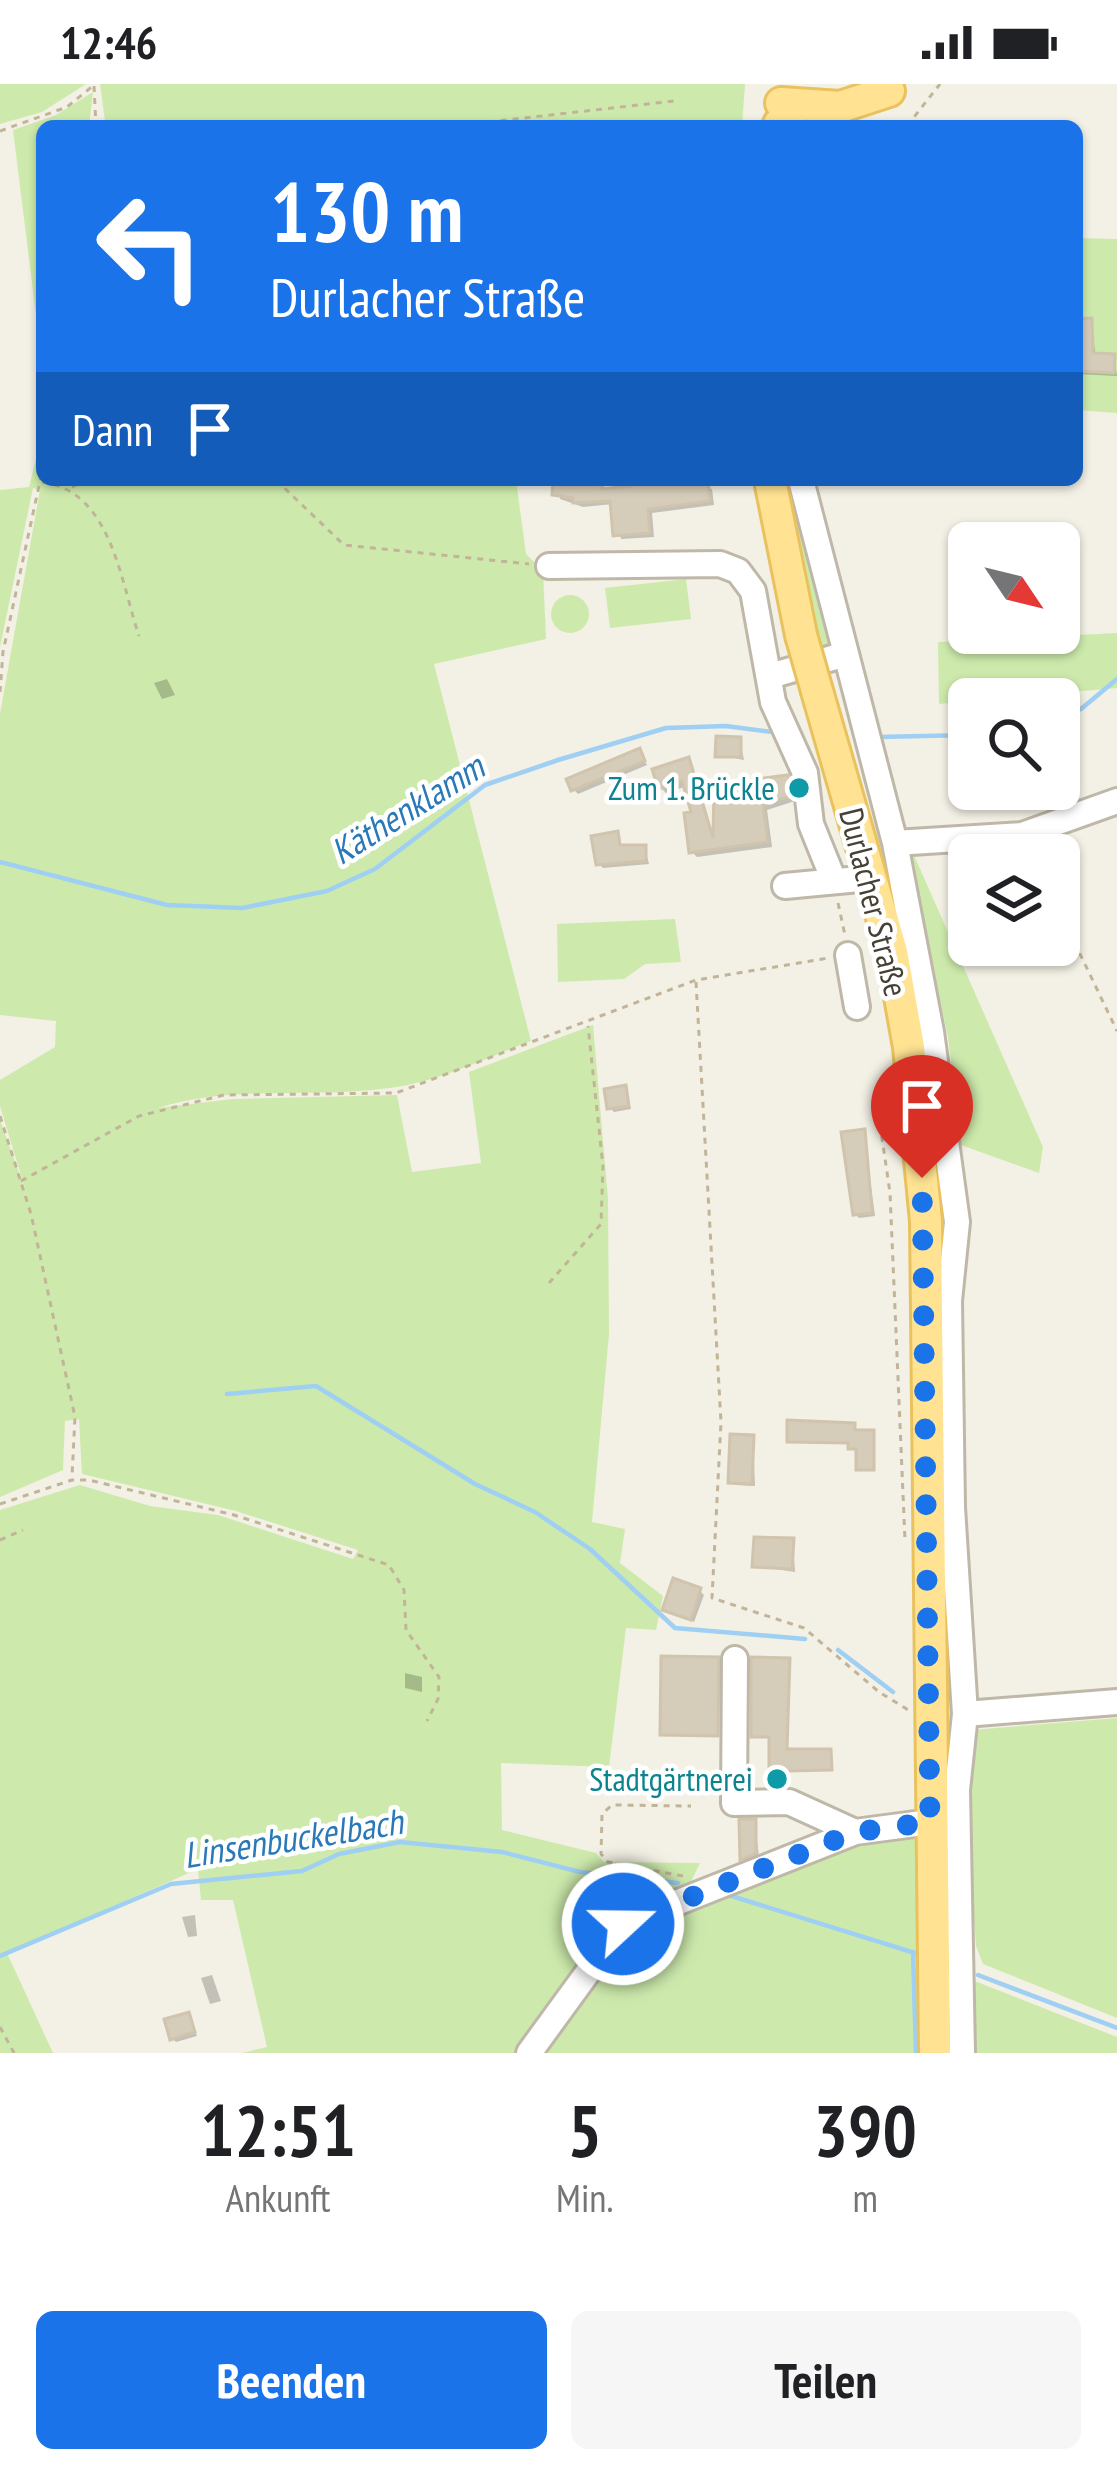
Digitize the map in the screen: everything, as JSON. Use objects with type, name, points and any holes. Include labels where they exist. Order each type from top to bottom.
[{"type":"main road","points":[[782,113],[840,107],[892,88]]},
{"type":"main road","points":[[854,120],[892,88]]},
{"type":"main road","name":"Durlacher Straße","points":[[771,486],[801,634],[892,952],[942,1221],[930,1822],[934,2053]]},
{"type":"lane","points":[[803,486],[895,843],[932,1032],[949,1300],[952,1507],[965,1714],[957,1790],[962,2053]]},
{"type":"lane","points":[[549,566],[719,564],[738,571],[753,591],[781,724],[805,773],[811,824],[834,881]]},
{"type":"lane","points":[[770,676],[846,654]]},
{"type":"lane","points":[[895,843],[1022,836],[1117,801]]},
{"type":"lane","points":[[785,886],[870,878]]},
{"type":"lane","points":[[848,955],[856,1007]]},
{"type":"lane","points":[[735,1659],[734,1803],[789,1802],[855,1832]]},
{"type":"lane","points":[[965,1714],[1117,1702]]},
{"type":"lane","points":[[529,2053],[623,1924],[855,1832],[930,1822]]},
{"type":"path","points":[[94,84],[96,120]]},
{"type":"path","points":[[0,131],[68,107],[94,84]]},
{"type":"path","points":[[913,120],[940,84]]},
{"type":"path","points":[[506,120],[674,101]]},
{"type":"path","points":[[0,692],[2,652],[39,486]]},
{"type":"path","points":[[62,486],[71,488],[96,512],[139,636]]},
{"type":"path","points":[[71,488],[75,486]]},
{"type":"path","points":[[282,486],[344,545],[549,566]]},
{"type":"path","points":[[21,1181],[140,1116],[224,1095],[396,1093],[696,980],[848,955],[834,881]]},
{"type":"path","points":[[1080,954],[1117,1031]]},
{"type":"path","points":[[696,980],[721,1422],[712,1598],[804,1628],[895,1702]]},
{"type":"path","points":[[549,1283],[601,1224],[603,1166],[588,1024]]},
{"type":"path","points":[[0,1116],[21,1181],[75,1417],[72,1480]]},
{"type":"path","points":[[880,1124],[895,1276],[905,1546]]},
{"type":"path","points":[[0,1504],[72,1480],[234,1515],[388,1565],[404,1590],[406,1630],[439,1677],[438,1699],[427,1720]]},
{"type":"path","points":[[0,1540],[23,1530]]},
{"type":"path","points":[[906,1697],[906,1709]]},
{"type":"path","points":[[691,1806],[612,1805],[602,1814],[601,1854],[608,1862],[726,1885]]},
{"type":"path","points":[[0,2027],[14,2053]]},
{"type":"green space","points":[[0,84],[86,84],[42,112],[0,124]]},
{"type":"green space","points":[[100,84],[745,84],[742,120],[105,120]]},
{"type":"green space","points":[[93,92],[90,120],[42,120]]},
{"type":"green space","points":[[36,122],[36,315],[13,130]]},
{"type":"green space","points":[[1083,238],[1117,239],[1117,413],[1083,410]]},
{"type":"green space","points":[[36,459],[36,486],[517,486],[526,554],[543,571],[546,639],[434,664],[531,1041],[407,1085],[215,1096],[158,1108],[232,1099],[397,1095],[412,1172],[481,1163],[469,1072],[593,1025],[608,1199],[609,1334],[592,1522],[625,1529],[620,1563],[663,1596],[656,1630],[626,1628],[609,1767],[501,1763],[502,1830],[596,1853],[604,1862],[700,1863],[685,1894],[619,1921],[523,2053],[242,2053],[267,2047],[233,1900],[201,1900],[198,1869],[7,1953],[53,2053],[0,2053],[0,1510],[80,1485],[150,1506],[218,1515],[353,1559],[358,1550],[236,1511],[82,1474],[79,1419],[65,1421],[63,1470],[0,1497],[0,1120],[26,1192],[0,1106],[0,1080],[55,1047],[56,1021],[0,1015],[0,714],[40,490],[33,488],[0,647],[0,490],[29,487]]},
{"type":"green space","points":[[782,486],[797,486],[834,631],[830,646],[820,651],[798,575]]},
{"type":"green space","points":[[686,579],[691,619],[610,628],[605,588]]},
{"type":"green space","points":[[570,595],[584,600],[589,614],[584,628],[570,633],[556,628],[551,614],[556,600]]},
{"type":"green space","points":[[1117,633],[1117,688],[1080,691],[1080,678],[948,678],[948,703],[939,704],[938,642],[948,641],[948,654],[1080,654],[1080,635]]},
{"type":"green space","points":[[907,853],[913,853],[948,932],[948,966],[963,966],[1043,1147],[1039,1173],[961,1145],[948,1037]]},
{"type":"green space","points":[[675,919],[681,962],[645,964],[624,979],[558,982],[557,924]]},
{"type":"green space","points":[[1117,1718],[1117,2018],[983,1964],[976,1946],[964,1786],[971,1730]]},
{"type":"green space","points":[[918,1836],[918,2053],[536,2053],[620,1937],[854,1840]]},
{"type":"green space","points":[[972,1980],[1117,2037],[1117,2053],[969,2053]]},
{"type":"building","points":[[1092,318],[1093,353],[1115,354],[1114,373],[1083,371],[1083,319]]},
{"type":"building","points":[[553,486],[708,486],[710,501],[648,509],[650,533],[613,536],[610,501],[573,503],[573,498],[552,495]]},
{"type":"building","points":[[716,736],[741,737],[741,757],[715,757]]},
{"type":"building","points":[[640,748],[645,761],[571,791],[566,779]]},
{"type":"building","points":[[689,757],[713,838],[714,784],[788,775],[791,796],[763,805],[768,842],[689,853],[684,813],[691,812],[682,781],[658,789],[652,769]]},
{"type":"building","points":[[618,831],[620,845],[646,845],[646,861],[596,865],[591,836]]},
{"type":"building","points":[[626,1085],[629,1106],[607,1109],[604,1089]]},
{"type":"building","points":[[865,1129],[872,1213],[853,1215],[841,1132]]},
{"type":"building","points":[[787,1420],[855,1423],[855,1430],[874,1430],[874,1470],[856,1470],[856,1449],[848,1449],[848,1443],[787,1442]]},
{"type":"building","points":[[730,1434],[754,1435],[752,1484],[728,1483]]},
{"type":"building","points":[[754,1537],[794,1538],[792,1569],[752,1567]]},
{"type":"building","points":[[673,1578],[701,1588],[691,1620],[662,1610]]},
{"type":"building","points":[[661,1656],[719,1657],[718,1736],[660,1735]]},
{"type":"building","points":[[751,1657],[790,1658],[787,1749],[831,1749],[832,1770],[786,1771],[786,1786],[769,1786],[769,1737],[751,1737]]},
{"type":"building","points":[[739,1819],[756,1819],[756,1853],[740,1860]]},
{"type":"building","points":[[189,2012],[195,2032],[170,2040],[164,2019]]},
{"type":"waterway","points":[[1080,709],[1117,679]]},
{"type":"waterway","name":"Käthenklamm","points":[[0,862],[167,905],[242,908],[327,891],[375,869],[485,785],[558,760],[666,728],[726,726],[772,732]]},
{"type":"waterway","points":[[878,737],[948,735]]},
{"type":"waterway","points":[[227,1394],[316,1386],[475,1484],[535,1512],[590,1549],[675,1628],[805,1639]]},
{"type":"waterway","points":[[838,1650],[893,1692]]},
{"type":"waterway","name":"Linsenbuckelbach","points":[[0,1956],[171,1884],[302,1871],[339,1854],[400,1842],[502,1852],[580,1872],[678,1883]]},
{"type":"waterway","name":"Linsenbuckelbach","points":[[725,1894],[915,1953]]},
{"type":"waterway","points":[[913,1952],[916,2053]]},
{"type":"waterway","points":[[978,1975],[1117,2028]]},
{"type":"place","name":"Zum 1. Brückle","points":[[799,788]]},
{"type":"place","name":"Stadtgärtnerei","points":[[777,1779]]},
{"type":"route","points":[[623,1924],[855,1832],[930,1822],[922,1178]]}]
